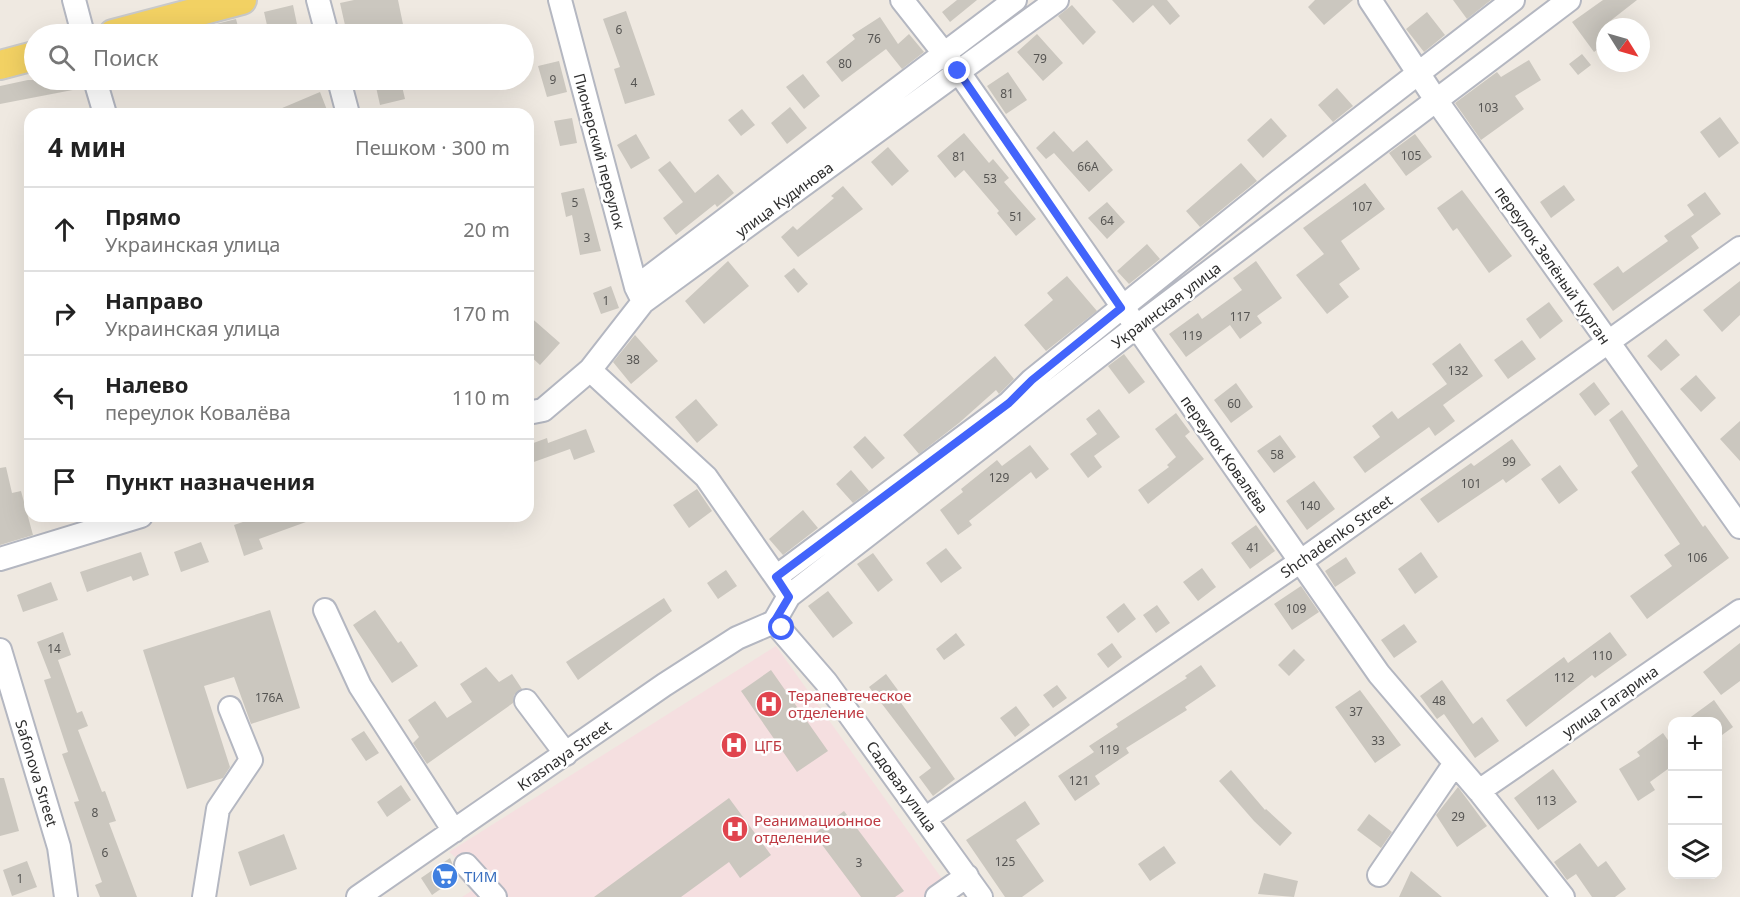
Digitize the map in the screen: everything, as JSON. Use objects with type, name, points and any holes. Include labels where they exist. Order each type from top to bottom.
[{"type":"main road","points":[[151,24],[242,0]]},
{"type":"main road","points":[[0,65],[24,59]]},
{"type":"street","points":[[74,0],[80,24]]},
{"type":"street","points":[[318,0],[324,24]]},
{"type":"street","name":"Пионерский переулок","points":[[560,0],[640,294]]},
{"type":"street","name":"переулок Ковалёва","points":[[902,0],[942,55],[958,71],[1121,308],[1379,674],[1479,791],[1563,897]]},
{"type":"street","name":"улица Кудинова","points":[[534,412],[543,410],[590,370],[640,294],[1015,0]]},
{"type":"street","name":"улица Кудинова","points":[[640,294],[1058,0]]},
{"type":"street","name":"переулок Зелёный Курган","points":[[1370,0],[1436,100],[1740,527]]},
{"type":"street","name":"Украинская улица","points":[[776,577],[1009,403],[1032,380],[1275,184],[1513,0]]},
{"type":"street","name":"Украинская улица","points":[[774,622],[789,597],[1136,327],[1569,0]]},
{"type":"street","points":[[98,90],[103,108]]},
{"type":"street","points":[[342,90],[346,108]]},
{"type":"street","name":"Shchadenko Street","points":[[926,818],[1301,561],[1740,248]]},
{"type":"street","points":[[590,370],[706,477],[789,597]]},
{"type":"street","points":[[0,559],[121,522]]},
{"type":"street","points":[[325,610],[360,686],[454,831]]},
{"type":"street","name":"улица Гагарина","points":[[1479,791],[1740,610]]},
{"type":"street","name":"Садовая улица","points":[[774,622],[826,682],[981,897]]},
{"type":"street","name":"Krasnaya Street","points":[[358,897],[716,651],[737,638],[774,622]]},
{"type":"street","name":"Safonova Street","points":[[0,650],[59,847],[66,897]]},
{"type":"street","points":[[526,701],[566,754]]},
{"type":"street","points":[[204,897],[218,809],[251,760],[230,708]]},
{"type":"street","points":[[1379,875],[1455,763]]},
{"type":"street","points":[[466,864],[495,897]]},
{"type":"street","points":[[937,897],[967,876]]},
{"type":"shaded area","name":"ЦГБ","points":[[776,646],[955,897],[462,897],[476,888],[459,860],[449,852]]},
{"type":"building","points":[[354,0],[398,0],[403,24],[345,24],[340,3]]},
{"type":"building","points":[[957,0],[977,0],[950,22],[942,12]]},
{"type":"building","points":[[1112,0],[1167,0],[1180,16],[1170,25],[1153,5],[1133,23]]},
{"type":"building","points":[[1315,0],[1353,0],[1324,25],[1308,7]]},
{"type":"building","points":[[1453,0],[1491,0],[1467,19]]},
{"type":"building","points":[[1603,0],[1637,0],[1614,18],[1596,18],[1596,51],[1594,52],[1572,22]]},
{"type":"building","points":[[293,5],[297,24],[267,24],[264,12]]},
{"type":"building","points":[[1072,5],[1096,32],[1083,45],[1058,16]]},
{"type":"building","points":[[626,11],[655,95],[625,104],[614,69],[620,67],[603,19]]},
{"type":"building","points":[[1427,12],[1445,35],[1424,52],[1406,29]]},
{"type":"building","points":[[880,17],[898,44],[909,34],[924,52],[902,69],[886,49],[842,82],[826,62],[855,39],[852,35]]},
{"type":"building","points":[[236,19],[237,24],[216,24]]},
{"type":"building","points":[[1037,34],[1063,63],[1043,81],[1017,52]]},
{"type":"building","points":[[1582,54],[1591,65],[1578,75],[1569,64]]},
{"type":"building","points":[[1529,60],[1541,80],[1515,96],[1524,109],[1481,140],[1455,103],[1497,72],[1501,77]]},
{"type":"building","points":[[559,61],[567,92],[547,97],[538,66]]},
{"type":"building","points":[[1008,72],[1027,100],[1006,114],[987,86]]},
{"type":"building","points":[[803,74],[820,96],[804,109],[786,87]]},
{"type":"building","points":[[24,81],[24,90],[73,90],[0,104],[0,86]]},
{"type":"building","points":[[1337,88],[1353,106],[1333,122],[1318,105]]},
{"type":"building","points":[[377,90],[403,90],[405,99],[380,105]]},
{"type":"building","points":[[320,92],[326,108],[282,108]]},
{"type":"building","points":[[790,107],[807,128],[787,144],[771,123]]},
{"type":"building","points":[[742,109],[755,125],[741,136],[728,120]]},
{"type":"building","points":[[1720,117],[1739,143],[1719,158],[1700,132]]},
{"type":"building","points":[[572,118],[577,143],[560,146],[554,121]]},
{"type":"building","points":[[1271,118],[1287,136],[1263,158],[1247,140]]},
{"type":"building","points":[[1054,131],[1073,152],[1087,140],[1113,170],[1089,192],[1054,153],[1046,159],[1036,148]]},
{"type":"building","points":[[964,133],[989,163],[993,159],[1009,178],[1004,182],[1036,219],[1016,236],[997,213],[999,211],[964,170],[955,178],[937,156]]},
{"type":"building","points":[[636,134],[650,158],[631,169],[617,145]]},
{"type":"building","points":[[1415,134],[1432,157],[1406,176],[1389,153]]},
{"type":"building","points":[[888,147],[909,171],[892,186],[871,162]]},
{"type":"building","points":[[670,161],[695,193],[718,174],[734,193],[717,207],[715,204],[676,235],[663,218],[683,202],[658,170]]},
{"type":"building","points":[[1241,163],[1257,181],[1200,227],[1186,211]]},
{"type":"building","points":[[1365,183],[1385,209],[1341,241],[1360,269],[1339,284],[1349,297],[1327,314],[1296,275],[1324,254],[1303,228]]},
{"type":"building","points":[[1564,185],[1575,200],[1551,218],[1540,202]]},
{"type":"building","points":[[843,186],[863,209],[798,257],[781,237],[793,226],[797,230],[834,198],[831,196]]},
{"type":"building","points":[[584,188],[601,251],[580,255],[572,215],[566,217],[561,193]]},
{"type":"building","points":[[1462,190],[1512,256],[1489,273],[1457,228],[1453,231],[1437,208]]},
{"type":"building","points":[[1705,192],[1721,214],[1691,236],[1699,248],[1613,311],[1593,284],[1618,266],[1623,273],[1668,241],[1664,236],[1694,215],[1687,205]]},
{"type":"building","points":[[1107,202],[1125,222],[1107,239],[1088,218]]},
{"type":"building","points":[[1147,244],[1160,259],[1129,284],[1117,271]]},
{"type":"building","points":[[728,261],[749,286],[704,324],[685,301]]},
{"type":"building","points":[[1256,261],[1282,298],[1257,316],[1262,323],[1240,339],[1230,325],[1186,357],[1169,334],[1198,313],[1202,319],[1242,290],[1233,278]]},
{"type":"building","points":[[794,268],[808,284],[798,293],[784,276]]},
{"type":"building","points":[[1067,276],[1097,311],[1046,351],[1024,325],[1053,300],[1047,293]]},
{"type":"building","points":[[1740,281],[1740,315],[1722,332],[1703,310]]},
{"type":"building","points":[[611,286],[619,308],[601,314],[593,293]]},
{"type":"building","points":[[1549,302],[1563,321],[1540,339],[1526,319]]},
{"type":"building","points":[[534,320],[560,343],[540,365],[534,360]]},
{"type":"building","points":[[635,335],[658,361],[631,384],[613,362]]},
{"type":"building","points":[[1666,339],[1680,355],[1661,371],[1647,356]]},
{"type":"building","points":[[1522,340],[1536,359],[1508,379],[1494,360]]},
{"type":"building","points":[[1460,343],[1483,376],[1443,405],[1455,421],[1435,436],[1429,427],[1365,473],[1353,457],[1380,437],[1372,426],[1392,411],[1398,419],[1447,384],[1432,364]]},
{"type":"building","points":[[1124,354],[1145,382],[1129,394],[1108,366]]},
{"type":"building","points":[[995,356],[1014,379],[999,394],[996,390],[919,454],[903,435]]},
{"type":"building","points":[[1696,375],[1716,398],[1701,412],[1680,389]]},
{"type":"building","points":[[1594,382],[1610,404],[1595,416],[1579,394]]},
{"type":"building","points":[[1236,383],[1253,407],[1231,423],[1214,400]]},
{"type":"building","points":[[696,399],[718,425],[697,443],[675,417]]},
{"type":"building","points":[[1099,409],[1120,437],[1094,456],[1102,467],[1088,478],[1070,454],[1097,434],[1086,419]]},
{"type":"building","points":[[1622,410],[1703,527],[1705,525],[1729,558],[1647,619],[1630,596],[1672,566],[1664,555],[1680,544],[1631,472],[1638,466],[1609,420]]},
{"type":"building","points":[[1176,413],[1190,432],[1185,436],[1204,459],[1148,504],[1138,490],[1169,467],[1167,465],[1176,457],[1155,429]]},
{"type":"building","points":[[1740,421],[1740,461],[1720,439]]},
{"type":"building","points":[[586,429],[595,452],[574,460],[570,449],[534,462],[534,443],[547,438],[548,443]]},
{"type":"building","points":[[1280,435],[1296,457],[1274,473],[1257,451]]},
{"type":"building","points":[[865,436],[885,458],[872,469],[853,447]]},
{"type":"building","points":[[1512,439],[1531,465],[1506,483],[1503,479],[1438,523],[1420,499],[1471,463],[1474,466]]},
{"type":"building","points":[[1030,445],[1049,469],[1036,479],[1031,472],[969,521],[972,525],[958,535],[940,510],[963,492],[961,489],[997,460],[1002,466]]},
{"type":"building","points":[[1560,465],[1578,490],[1559,504],[1541,479]]},
{"type":"building","points":[[6,467],[12,493],[21,491],[24,502],[24,522],[29,522],[33,535],[0,545],[0,468]]},
{"type":"building","points":[[851,470],[869,491],[853,503],[836,484]]},
{"type":"building","points":[[1314,481],[1335,509],[1307,530],[1286,501]]},
{"type":"building","points":[[697,489],[712,511],[689,528],[673,505]]},
{"type":"building","points":[[803,510],[818,528],[783,555],[769,539]]},
{"type":"building","points":[[243,522],[306,522],[259,539],[263,549],[244,556],[234,525]]},
{"type":"building","points":[[1256,525],[1275,551],[1250,569],[1231,543]]},
{"type":"building","points":[[201,542],[209,562],[181,572],[174,552]]},
{"type":"building","points":[[946,548],[962,568],[941,583],[926,563]]},
{"type":"building","points":[[141,552],[149,575],[133,581],[131,576],[87,592],[80,572]]},
{"type":"building","points":[[1421,552],[1438,577],[1415,594],[1398,569]]},
{"type":"building","points":[[873,553],[893,580],[878,592],[857,564]]},
{"type":"building","points":[[1346,557],[1356,573],[1335,587],[1325,571]]},
{"type":"building","points":[[1202,568],[1216,587],[1198,601],[1183,582]]},
{"type":"building","points":[[726,570],[737,586],[718,599],[707,583]]},
{"type":"building","points":[[51,582],[58,600],[23,612],[17,595]]},
{"type":"building","points":[[1301,586],[1319,612],[1292,630],[1274,604]]},
{"type":"building","points":[[828,591],[853,623],[833,638],[808,606]]},
{"type":"building","points":[[664,598],[672,611],[578,680],[566,662]]},
{"type":"building","points":[[1124,603],[1136,619],[1118,633],[1106,617]]},
{"type":"building","points":[[1157,605],[1170,623],[1156,633],[1143,615]]},
{"type":"building","points":[[270,610],[300,708],[251,724],[234,677],[204,686],[230,767],[223,778],[187,789],[143,650]]},
{"type":"building","points":[[375,610],[398,643],[401,641],[418,666],[392,683],[353,625]]},
{"type":"building","points":[[1404,624],[1417,642],[1394,658],[1381,640]]},
{"type":"building","points":[[63,632],[71,655],[58,660],[77,713],[82,711],[88,726],[78,730],[116,821],[109,823],[137,897],[100,897],[95,885],[102,882],[74,802],[79,801],[62,754],[68,752],[44,680],[51,678],[37,642]]},
{"type":"building","points":[[1610,632],[1627,655],[1595,678],[1592,675],[1526,727],[1506,700],[1564,657],[1568,663]]},
{"type":"building","points":[[956,633],[965,645],[944,660],[936,649]]},
{"type":"building","points":[[1112,643],[1122,657],[1108,668],[1097,654]]},
{"type":"building","points":[[1740,643],[1740,681],[1721,695],[1703,672]]},
{"type":"building","points":[[1294,649],[1305,660],[1289,676],[1278,665]]},
{"type":"building","points":[[1201,665],[1216,686],[1185,707],[1187,710],[1126,748],[1129,753],[1095,776],[1100,784],[1075,801],[1058,776],[1094,752],[1089,746],[1118,727],[1116,724],[1187,678],[1185,676]]},
{"type":"building","points":[[486,667],[499,682],[512,674],[522,689],[514,695],[513,703],[427,764],[413,743],[419,737],[408,720],[435,701],[447,718],[472,702],[460,684]]},
{"type":"building","points":[[771,670],[828,751],[797,772],[741,691]]},
{"type":"building","points":[[886,674],[903,697],[899,700],[955,779],[933,796],[919,777],[931,768],[869,687]]},
{"type":"building","points":[[1442,680],[1473,724],[1482,717],[1499,741],[1475,758],[1444,714],[1437,719],[1420,696]]},
{"type":"building","points":[[1057,685],[1067,698],[1053,708],[1043,695]]},
{"type":"building","points":[[1360,690],[1401,745],[1375,763],[1335,707]]},
{"type":"building","points":[[1714,700],[1733,727],[1722,735],[1722,717],[1691,717]]},
{"type":"building","points":[[1016,706],[1030,725],[1015,737],[1000,718]]},
{"type":"building","points":[[364,731],[379,753],[366,761],[351,739]]},
{"type":"building","points":[[1663,733],[1668,740],[1668,769],[1650,782],[1655,790],[1638,801],[1619,769],[1640,756],[1637,752]]},
{"type":"building","points":[[1553,769],[1577,802],[1538,830],[1514,798]]},
{"type":"building","points":[[1231,770],[1265,810],[1292,833],[1280,846],[1254,821],[1219,781]]},
{"type":"building","points":[[0,778],[4,778],[19,831],[0,836]]},
{"type":"building","points":[[401,785],[411,800],[387,817],[377,802]]},
{"type":"building","points":[[1458,787],[1487,826],[1457,847],[1436,815]]},
{"type":"building","points":[[729,798],[771,855],[740,878],[729,862],[681,897],[594,897]]},
{"type":"building","points":[[1025,801],[1040,824],[1016,840],[1044,881],[1022,897],[1005,897],[966,840]]},
{"type":"building","points":[[844,811],[904,891],[895,897],[861,897],[814,834]]},
{"type":"building","points":[[1369,814],[1392,832],[1381,848],[1357,830]]},
{"type":"building","points":[[284,834],[297,869],[250,886],[238,852]]},
{"type":"building","points":[[1580,843],[1598,867],[1606,861],[1626,889],[1615,897],[1592,897],[1576,874],[1567,880],[1554,862]]},
{"type":"building","points":[[1164,846],[1176,863],[1150,881],[1138,864]]},
{"type":"building","points":[[450,858],[458,877],[432,895],[421,878]]},
{"type":"building","points":[[27,861],[37,887],[12,896],[3,870]]},
{"type":"building","points":[[1411,871],[1442,897],[1399,897]]},
{"type":"building","points":[[1264,873],[1298,881],[1294,897],[1258,894]]},
{"type":"place","name":"Терапевтеческое отделение","points":[[769,704]]},
{"type":"place","name":"ЦГБ","points":[[734,745]]},
{"type":"place","name":"Реанимационное отделение","points":[[735,829]]},
{"type":"place","name":"ТИМ","points":[[445,876]]},
{"type":"route","points":[[782,628],[774,622],[789,597],[776,577],[1009,403],[1032,380],[1121,308],[958,71]]}]
